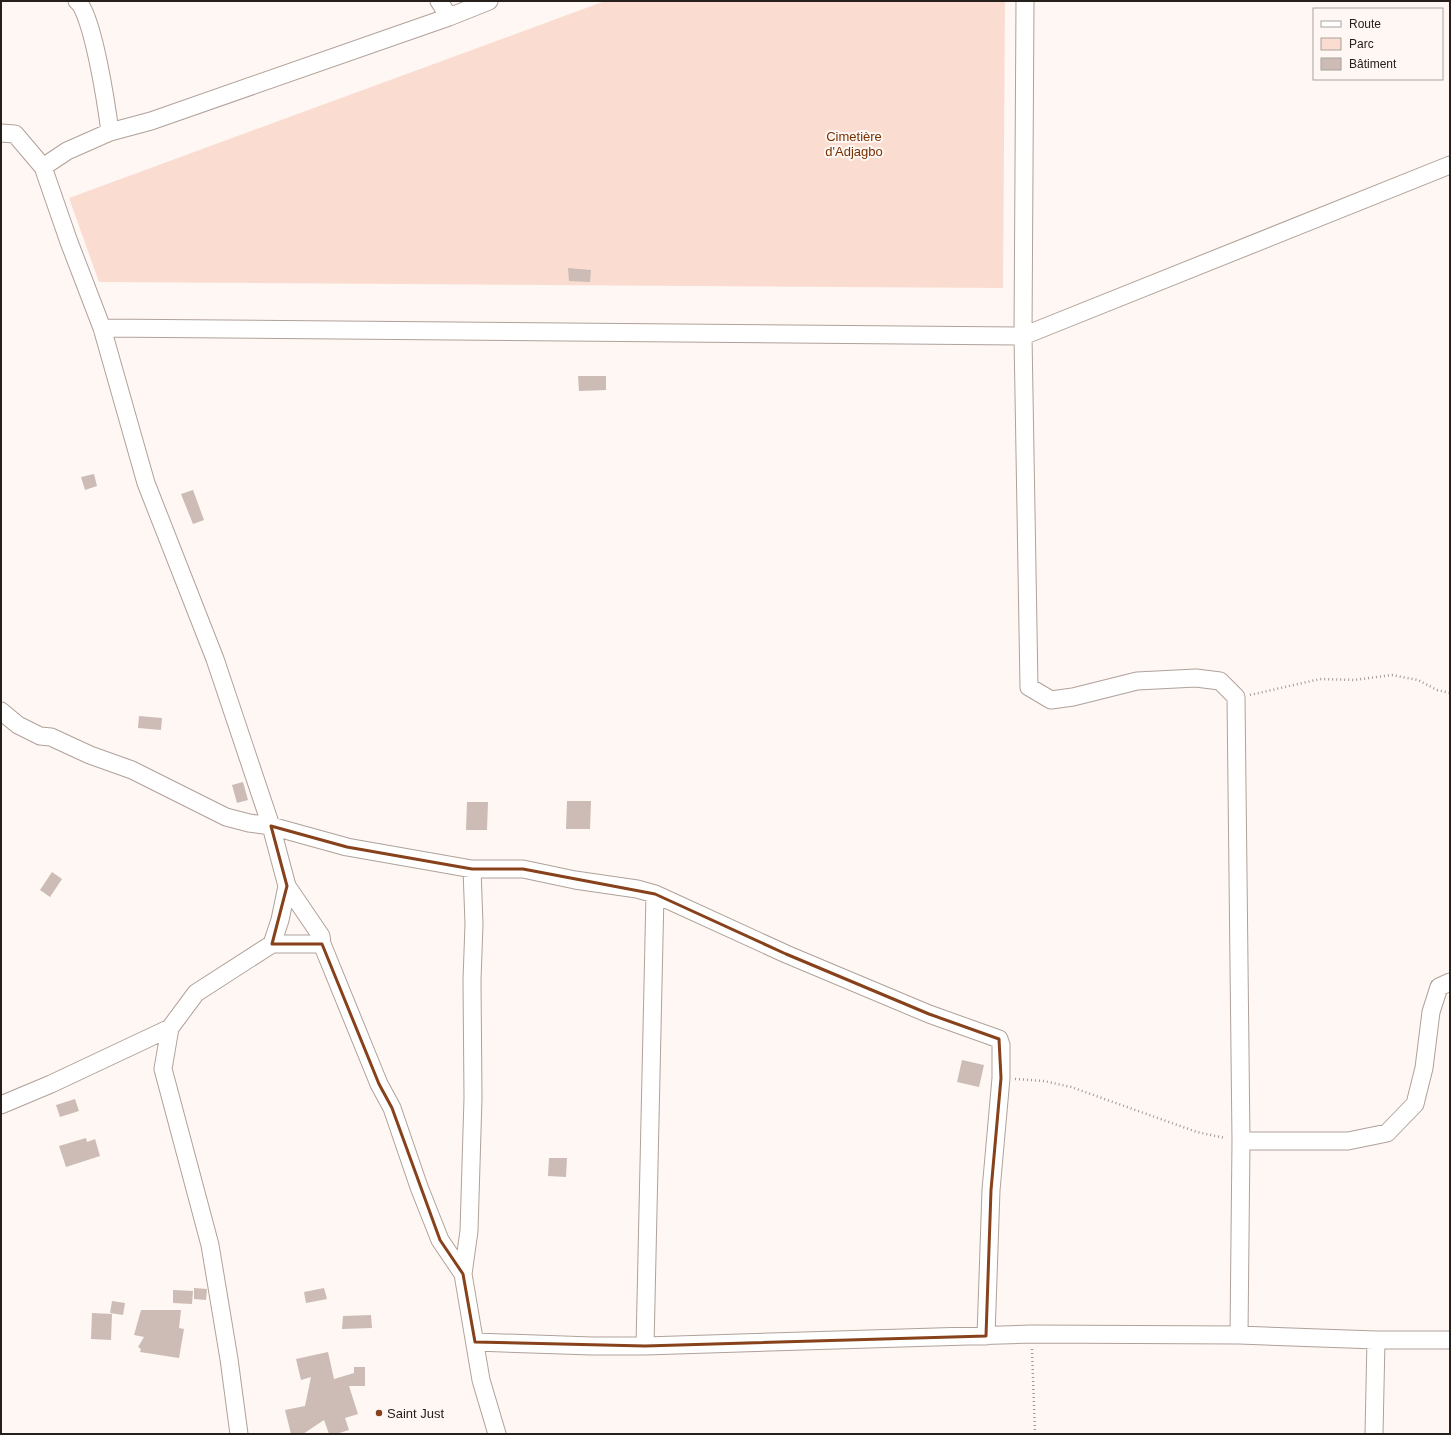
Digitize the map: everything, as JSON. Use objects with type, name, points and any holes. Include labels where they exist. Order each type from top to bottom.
[{"type":"street","points":[[77,1],[85,13],[102,78],[110,132]]},
{"type":"street","points":[[439,1],[449,17]]},
{"type":"street","points":[[43,167],[67,151],[110,132],[152,121],[449,17],[489,1]]},
{"type":"street","points":[[1025,1],[1023,336],[1029,687],[1051,700],[1073,697],[1137,681],[1196,678],[1220,681],[1236,698],[1241,1141],[1240,1335]]},
{"type":"street","points":[[1,133],[15,134],[43,167],[69,242],[102,328],[146,483],[215,659],[271,826],[287,886],[321,936],[322,944],[379,1084],[392,1108],[418,1187],[440,1240],[463,1274]]},
{"type":"street","points":[[102,328],[1023,336],[1450,165]]},
{"type":"street","points":[[1,711],[18,725],[40,736],[51,737],[90,755],[132,770],[226,817],[249,823],[271,826],[347,847],[472,869],[523,869],[575,880],[637,889],[655,894],[786,954],[929,1014],[999,1039],[1001,1045],[1001,1078],[991,1190],[986,1336]]},
{"type":"street","points":[[472,869],[474,924],[473,1098],[469,1231],[463,1274],[482,1380],[497,1434]]},
{"type":"street","points":[[272,944],[280,920],[287,886]]},
{"type":"street","points":[[645,1346],[655,894]]},
{"type":"street","points":[[239,1434],[229,1359],[210,1245],[163,1069],[170,1028],[196,993],[272,944],[322,944]]},
{"type":"street","points":[[1241,1141],[1348,1141],[1387,1133],[1415,1104],[1424,1068],[1431,1012],[1439,987],[1450,982]]},
{"type":"street","points":[[1,1105],[51,1084],[170,1028]]},
{"type":"street","points":[[475,1342],[592,1346],[645,1346],[1031,1334],[1240,1335],[1376,1340],[1450,1340]]},
{"type":"street","points":[[1374,1434],[1376,1340]]},
{"type":"path","points":[[1236,698],[1320,679],[1354,680],[1392,675],[1418,680],[1437,690],[1450,693]]},
{"type":"path","points":[[1001,1078],[1044,1080],[1071,1087],[1197,1132],[1241,1141]]},
{"type":"path","points":[[1031,1334],[1035,1434]]},
{"type":"highlighted area","points":[[271,826],[347,847],[472,869],[523,869],[655,894],[786,954],[929,1014],[999,1039],[1001,1078],[991,1190],[986,1336],[645,1346],[475,1342],[463,1274],[440,1240],[392,1108],[379,1084],[322,944],[272,944],[287,886]]},
{"type":"green space","name":"Cimetière d'Adjagbo","points":[[605,1],[1005,1],[1003,288],[99,282],[69,198]]},
{"type":"building","points":[[568,268],[591,270],[590,282],[569,281]]},
{"type":"building","points":[[578,376],[606,376],[606,390],[579,391]]},
{"type":"building","points":[[94,474],[97,486],[85,490],[81,477]]},
{"type":"building","points":[[193,490],[204,520],[193,524],[181,494]]},
{"type":"building","points":[[139,716],[162,718],[161,730],[138,728]]},
{"type":"building","points":[[243,782],[248,800],[237,803],[232,785]]},
{"type":"building","points":[[567,801],[591,801],[590,829],[566,829]]},
{"type":"building","points":[[467,802],[488,802],[487,830],[466,830]]},
{"type":"building","points":[[52,872],[62,879],[50,897],[40,890]]},
{"type":"building","points":[[962,1060],[984,1065],[979,1087],[957,1082]]},
{"type":"building","points":[[75,1099],[79,1111],[60,1117],[56,1105]]},
{"type":"building","points":[[86,1138],[87,1142],[95,1139],[100,1156],[66,1167],[59,1146]]},
{"type":"building","points":[[549,1158],[567,1158],[566,1177],[548,1176]]},
{"type":"building","points":[[194,1288],[207,1289],[206,1300],[194,1299]]},
{"type":"building","points":[[324,1288],[327,1299],[306,1303],[304,1292]]},
{"type":"building","points":[[173,1290],[193,1291],[192,1304],[173,1303]]},
{"type":"building","points":[[112,1301],[125,1303],[123,1315],[110,1313]]},
{"type":"building","points":[[141,1310],[181,1310],[179,1328],[184,1329],[179,1358],[140,1352],[141,1349],[138,1347],[144,1337],[134,1335]]},
{"type":"building","points":[[92,1313],[112,1314],[111,1340],[91,1339]]},
{"type":"building","points":[[371,1315],[372,1328],[342,1329],[343,1316]]},
{"type":"building","points":[[328,1352],[334,1379],[354,1373],[354,1367],[365,1367],[365,1386],[349,1386],[358,1414],[345,1418],[349,1430],[336,1434],[329,1434],[324,1420],[303,1434],[291,1434],[285,1410],[305,1406],[311,1377],[301,1380],[296,1359]]},
{"type":"place","name":"Saint Just","points":[[379,1413]]}]
